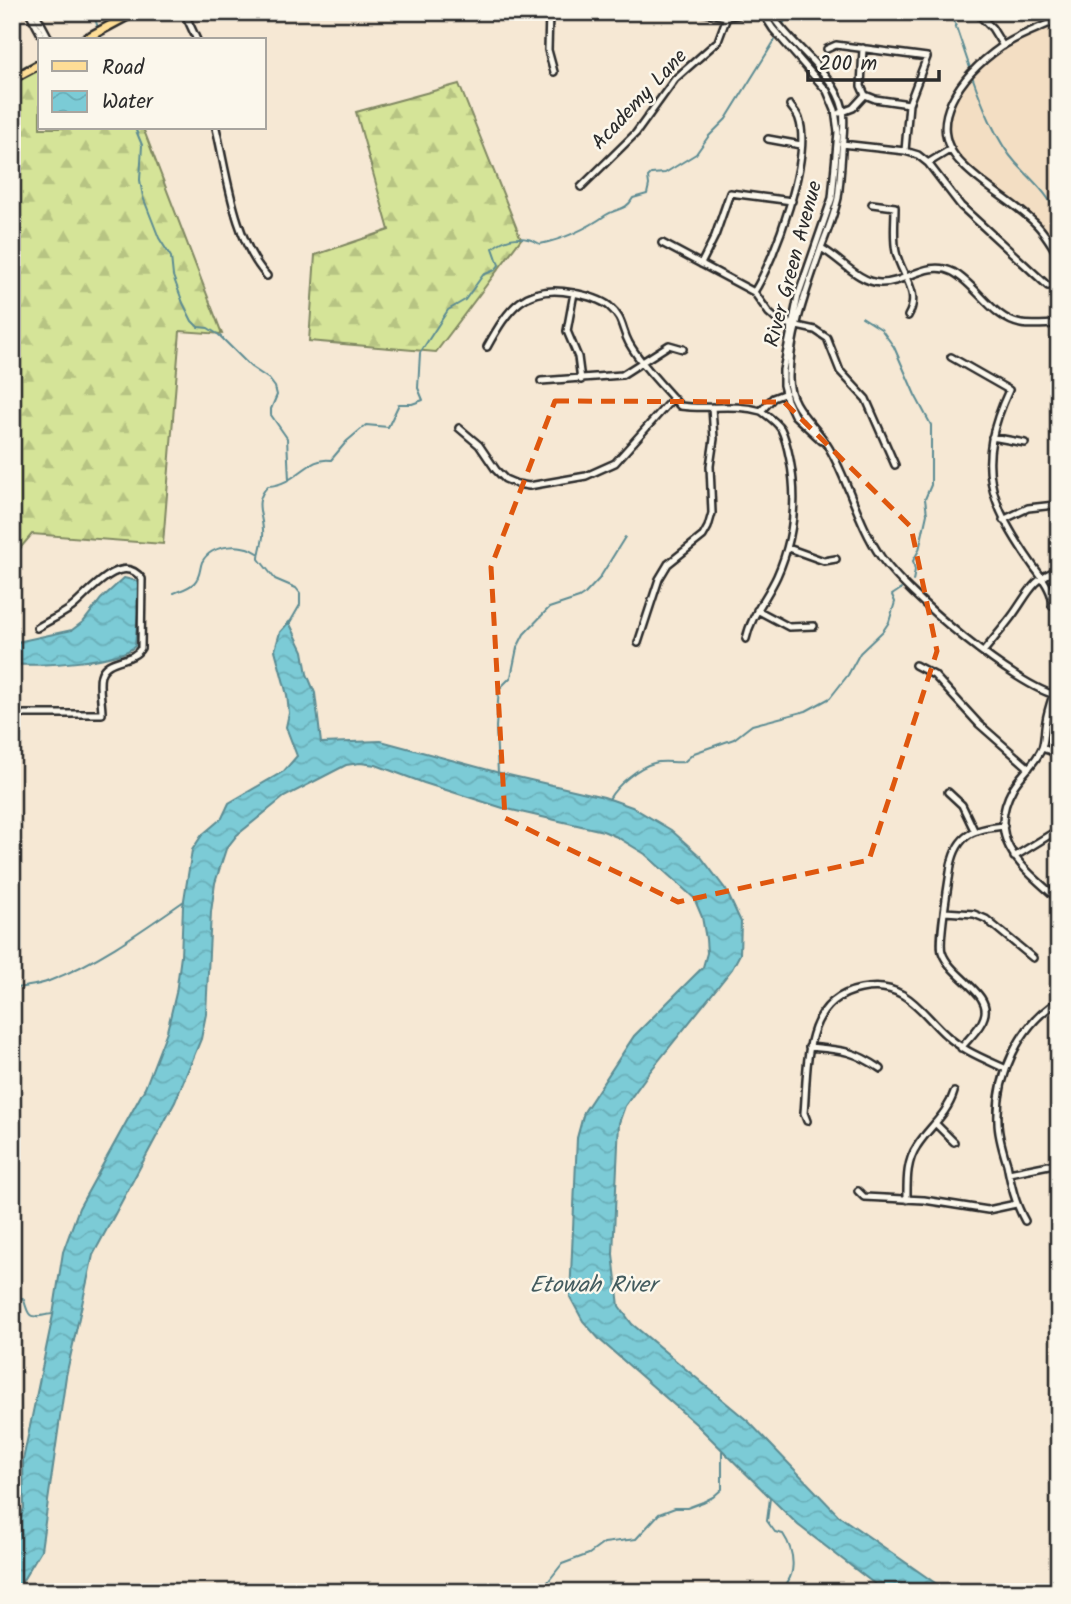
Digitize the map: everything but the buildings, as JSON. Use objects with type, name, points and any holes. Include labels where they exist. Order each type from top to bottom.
[{"type":"main road","points":[[87,38],[135,12]]},
{"type":"main road","points":[[12,79],[38,65]]},
{"type":"street","points":[[29,12],[43,38]]},
{"type":"street","points":[[35,12],[49,38]]},
{"type":"street","points":[[184,12],[196,38]]},
{"type":"street","points":[[534,13],[549,12],[548,50],[554,72]]},
{"type":"street","points":[[702,12],[727,17],[750,12]]},
{"type":"street","name":"River Green Avenue","points":[[762,12],[773,29],[827,91],[836,114],[838,132],[832,198],[783,370],[787,392]]},
{"type":"street","name":"River Green Avenue","points":[[770,12],[777,25],[815,64],[842,106],[837,199],[818,247]]},
{"type":"street","points":[[975,12],[992,28],[1003,46]]},
{"type":"street","name":"Academy Lane","points":[[580,187],[636,133],[675,79],[718,41],[727,17]]},
{"type":"street","points":[[1059,19],[1003,46],[980,64],[953,94],[945,121],[951,149],[962,165],[1037,223],[1059,257]]},
{"type":"street","points":[[827,49],[836,45],[927,57],[909,104],[905,151]]},
{"type":"street","points":[[863,48],[861,86],[865,95],[909,104]]},
{"type":"street","points":[[836,114],[853,108],[865,95]]},
{"type":"street","points":[[754,292],[763,278],[792,201],[801,145],[799,118],[790,105]]},
{"type":"street","points":[[216,130],[235,215],[242,234],[267,276]]},
{"type":"street","points":[[768,139],[801,145]]},
{"type":"street","points":[[842,144],[918,155],[928,163],[961,206],[1048,286]]},
{"type":"street","points":[[928,163],[951,149]]},
{"type":"street","points":[[701,264],[715,236],[730,193],[792,201]]},
{"type":"street","points":[[872,204],[895,207],[895,251],[914,295],[914,306],[908,316]]},
{"type":"street","points":[[662,243],[754,292],[779,322],[815,330],[827,338],[840,372],[866,399],[895,465]]},
{"type":"street","points":[[818,247],[862,278],[879,283],[893,281],[925,268],[942,269],[954,273],[1008,320],[1021,324],[1059,324]]},
{"type":"street","points":[[487,347],[502,319],[520,301],[536,292],[556,289],[574,293],[607,304],[623,322],[628,341],[642,361],[680,406],[743,406],[761,411],[780,427],[795,489],[794,513],[788,548],[776,579],[749,625],[746,639]]},
{"type":"street","points":[[574,293],[567,331],[578,357],[580,380]]},
{"type":"street","points":[[541,382],[547,379],[580,380],[622,374],[669,345],[683,349]]},
{"type":"street","points":[[951,357],[1009,390],[996,418],[992,438],[990,483],[1003,520],[1041,577],[1053,601],[1052,606]]},
{"type":"street","points":[[761,411],[773,398],[787,392],[794,415],[829,448],[881,557],[909,588],[983,652],[1025,682],[1056,696],[1046,718],[1042,748],[1014,787],[1004,810],[1004,833],[1014,857],[1059,900]]},
{"type":"street","points":[[459,428],[480,445],[505,479],[529,485],[586,476],[615,463],[673,398]]},
{"type":"street","points":[[639,643],[659,579],[668,564],[703,536],[708,527],[712,513],[710,466],[715,439],[712,407]]},
{"type":"street","points":[[992,438],[1025,443]]},
{"type":"street","points":[[1003,520],[1028,508],[1055,505]]},
{"type":"street","points":[[788,548],[824,561],[836,559]]},
{"type":"street","points":[[12,719],[24,714],[102,714],[101,673],[115,662],[135,655],[141,648],[144,588],[139,575],[129,569],[116,572],[102,580],[69,610],[37,628]]},
{"type":"street","points":[[983,652],[1014,614],[1027,590],[1041,577],[1059,570]]},
{"type":"street","points":[[757,610],[789,627],[814,626]]},
{"type":"street","points":[[915,665],[934,675],[979,724],[1029,768]]},
{"type":"street","points":[[1042,748],[1059,754]]},
{"type":"street","points":[[948,792],[962,805],[974,830]]},
{"type":"street","points":[[961,1048],[984,1019],[985,1009],[982,997],[948,966],[941,949],[954,852],[962,839],[974,830],[1004,826]]},
{"type":"street","points":[[1014,857],[1056,831]]},
{"type":"street","points":[[945,912],[974,914],[986,919],[1033,958]]},
{"type":"street","points":[[807,1121],[804,1113],[810,1037],[828,1006],[851,991],[890,989],[905,996],[961,1048],[1006,1069]]},
{"type":"street","points":[[1025,1221],[1016,1204],[998,1124],[999,1090],[1011,1056],[1028,1029],[1049,1006],[1059,1001]]},
{"type":"street","points":[[810,1047],[849,1051],[861,1055],[881,1069]]},
{"type":"street","points":[[906,1200],[907,1172],[915,1148],[950,1107],[954,1092]]},
{"type":"street","points":[[936,1124],[954,1142]]},
{"type":"street","points":[[1009,1173],[1059,1163]]},
{"type":"street","points":[[858,1191],[864,1198],[924,1200],[988,1210],[1016,1204]]},
{"type":"highlighted area","points":[[555,401],[784,402],[911,527],[937,651],[869,860],[678,902],[505,818],[491,567]]},
{"type":"shaded area","points":[[1059,17],[1059,245],[1029,214],[985,186],[951,149],[948,115],[953,92],[1005,43]]},
{"type":"green space","points":[[38,59],[38,130],[144,130],[222,334],[180,331],[163,544],[32,534],[12,558],[12,73]]},
{"type":"green space","points":[[459,84],[521,239],[436,352],[309,341],[315,255],[389,230],[356,112]]},
{"type":"water","points":[[124,578],[137,581],[140,591],[135,646],[96,660],[39,665],[12,664],[12,643],[72,630],[84,621],[101,599]]},
{"type":"water","name":"Etowah River","points":[[289,622],[303,651],[307,674],[315,693],[321,743],[381,741],[604,797],[632,807],[671,830],[701,857],[726,890],[741,922],[740,954],[732,969],[625,1106],[619,1123],[613,1254],[619,1306],[632,1324],[749,1422],[839,1516],[948,1592],[885,1592],[798,1525],[696,1424],[600,1340],[583,1321],[570,1297],[577,1138],[584,1112],[634,1036],[703,967],[707,953],[706,939],[702,917],[694,898],[645,854],[603,831],[503,808],[376,765],[360,763],[346,765],[284,797],[237,835],[226,849],[215,883],[211,912],[206,1014],[201,1039],[175,1102],[93,1255],[66,1376],[41,1550],[20,1585],[12,1592],[12,1540],[24,1508],[23,1460],[63,1252],[79,1208],[145,1088],[167,1031],[176,993],[183,906],[192,850],[202,835],[222,818],[229,803],[284,771],[297,756],[286,727],[289,713],[287,695],[275,650],[280,632]]},
{"type":"waterway","points":[[93,12],[98,28]]},
{"type":"waterway","points":[[783,24],[790,12]]},
{"type":"waterway","points":[[951,12],[971,71]]},
{"type":"waterway","points":[[100,33],[101,38]]},
{"type":"waterway","points":[[289,624],[300,605],[300,593],[296,588],[275,579],[259,559],[263,537],[259,505],[263,492],[268,486],[286,481],[315,462],[331,460],[347,441],[366,425],[388,427],[399,404],[412,404],[423,400],[418,388],[420,353],[448,310],[465,300],[483,275],[495,270],[499,265],[493,248],[516,238],[540,244],[558,239],[624,207],[633,198],[647,194],[648,177],[651,174],[665,173],[696,154],[726,119],[775,40]]},
{"type":"waterway","points":[[972,76],[1002,144],[1046,195],[1059,219]]},
{"type":"waterway","points":[[136,130],[142,145],[140,180],[143,197],[159,238],[171,257],[173,276],[183,303],[198,327],[208,328],[219,335],[275,387],[277,395],[271,415],[287,438],[289,480]]},
{"type":"waterway","points":[[862,317],[881,329],[894,347],[931,425],[931,485],[925,499],[927,514],[919,550],[913,561],[913,581]]},
{"type":"waterway","points":[[498,774],[496,727],[499,689],[511,677],[517,648],[524,634],[549,608],[585,594],[599,579],[625,537]]},
{"type":"waterway","points":[[174,593],[194,583],[202,562],[213,551],[236,546],[258,553]]},
{"type":"waterway","points":[[609,799],[628,777],[641,768],[661,762],[684,762],[694,753],[734,739],[752,725],[806,711],[830,698],[848,675],[860,653],[889,622],[895,602],[892,595],[901,589]]},
{"type":"waterway","points":[[12,989],[45,983],[85,965],[184,901]]},
{"type":"waterway","points":[[12,1298],[20,1297],[24,1300],[30,1315],[53,1314]]},
{"type":"waterway","points":[[540,1592],[562,1564],[589,1554],[604,1543],[636,1539],[659,1514],[675,1508],[687,1508],[713,1497],[722,1489],[722,1451]]},
{"type":"waterway","points":[[770,1498],[767,1521],[775,1532],[783,1534],[793,1565],[788,1580],[776,1592]]}]
